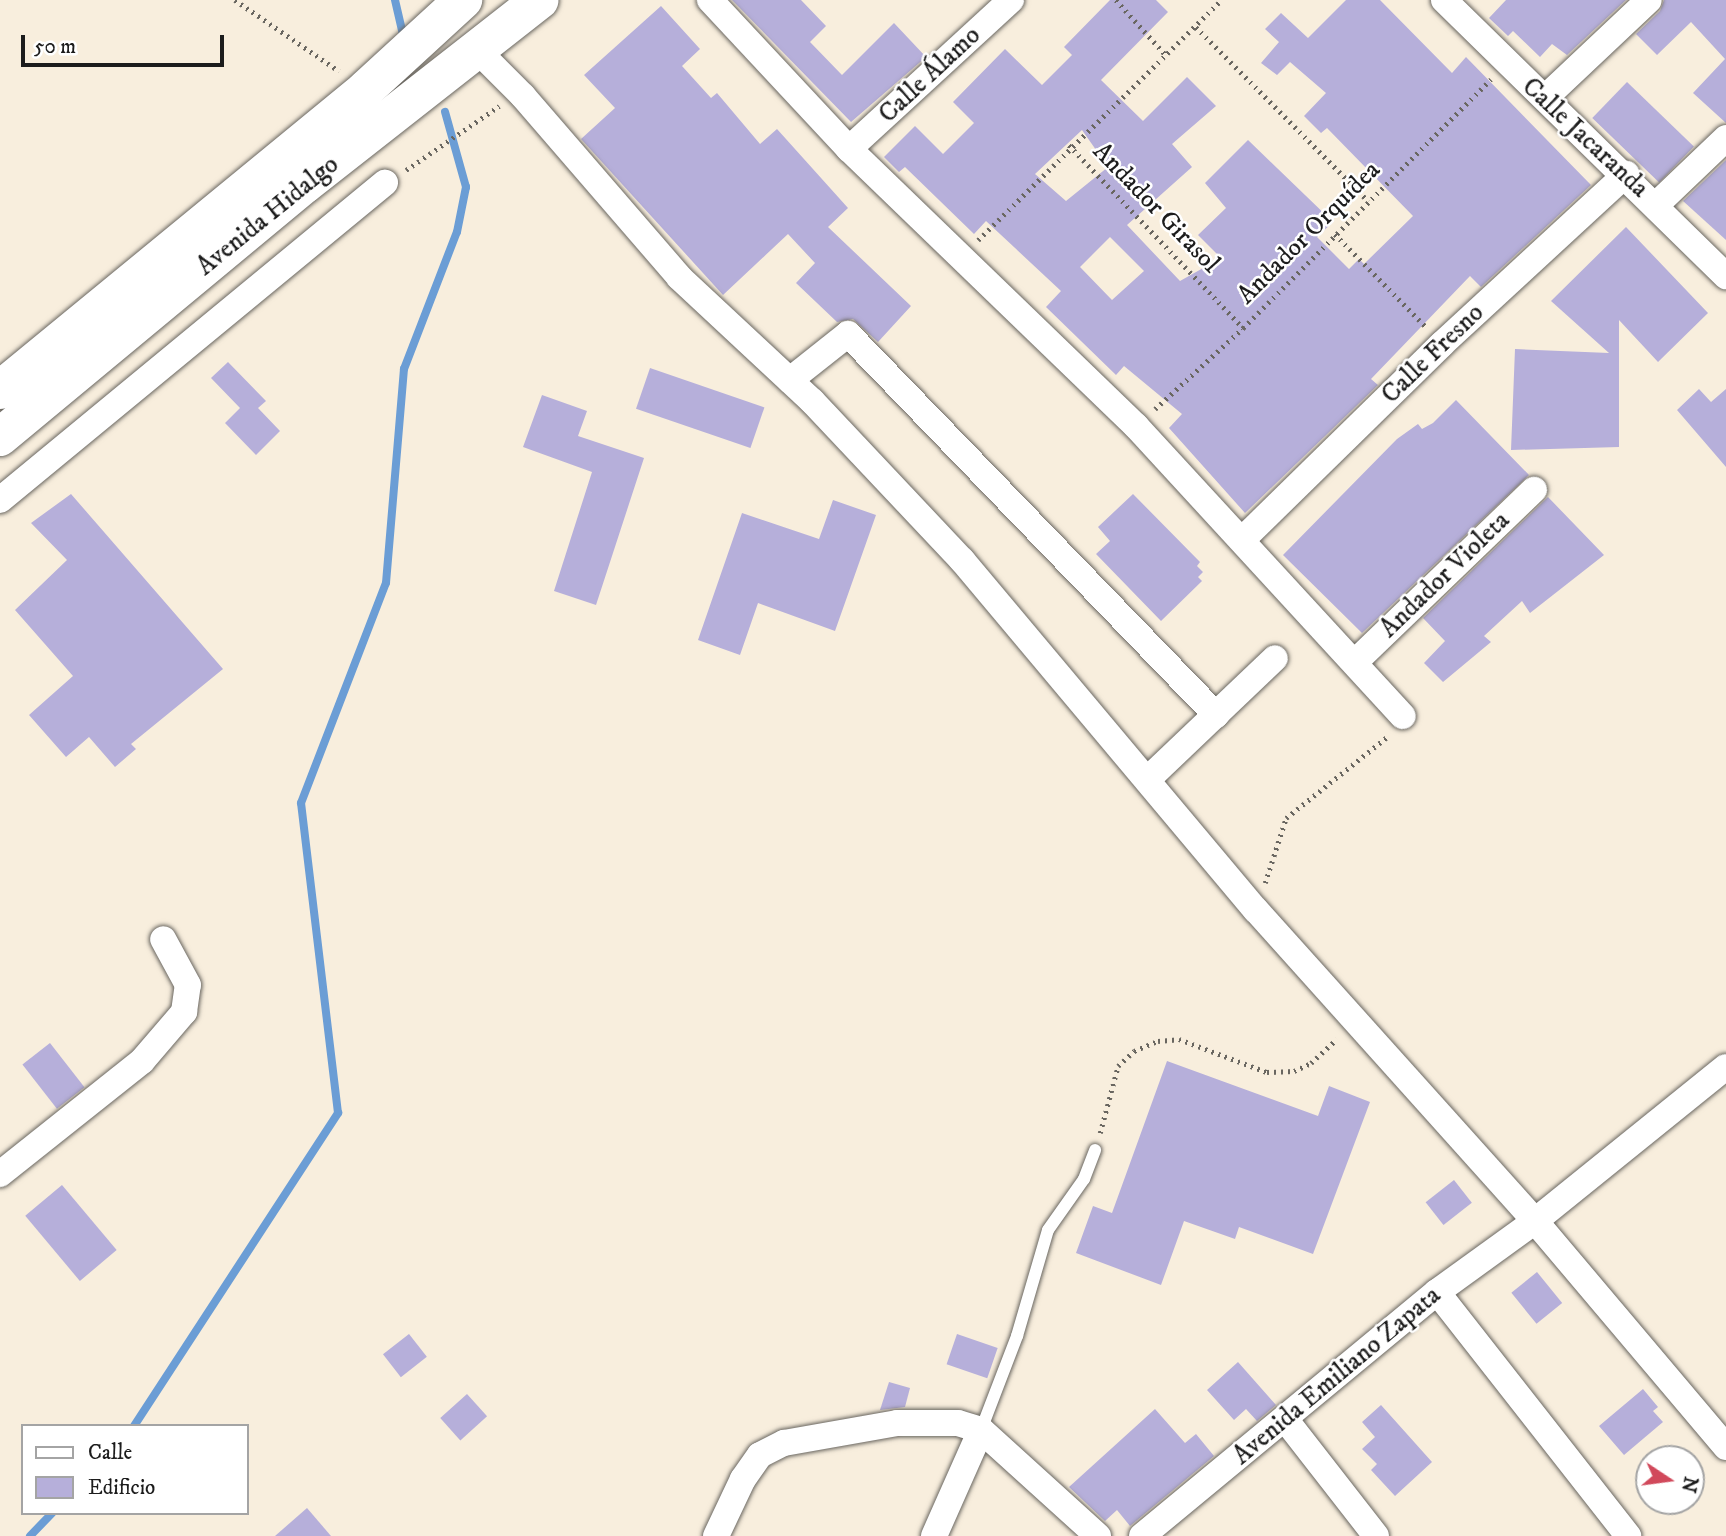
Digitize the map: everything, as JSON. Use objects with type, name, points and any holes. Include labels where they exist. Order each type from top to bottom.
[{"type":"main road","name":"Avenida Hidalgo","points":[[0,390],[366,89],[463,0]]},
{"type":"main road","name":"Avenida Hidalgo","points":[[0,437],[294,193],[540,0]]},
{"type":"street","points":[[710,0],[849,149],[1136,426],[1244,538],[1403,716]]},
{"type":"street","name":"Calle Álamo","points":[[849,149],[1011,0]]},
{"type":"street","points":[[1546,97],[1649,0]]},
{"type":"street","name":"Calle Jacaranda","points":[[1447,1],[1506,64],[1546,97],[1626,174],[1726,276]]},
{"type":"street","points":[[476,49],[523,96],[679,277],[790,380],[962,559],[1256,910],[1535,1221],[1726,1447]]},
{"type":"street","points":[[1656,205],[1726,138]]},
{"type":"street","name":"Calle Fresno","points":[[1244,538],[1442,344],[1626,174]]},
{"type":"street","points":[[0,500],[385,183]]},
{"type":"street","points":[[790,380],[848,334],[1216,715]]},
{"type":"street","name":"Andador Violeta","points":[[1356,661],[1534,489]]},
{"type":"street","points":[[1148,779],[1275,658]]},
{"type":"street","points":[[0,1174],[142,1061],[184,1013],[188,985],[163,939]]},
{"type":"street","name":"Avenida Emiliano Zapata","points":[[1143,1536],[1437,1292],[1535,1221],[1726,1067]]},
{"type":"street","points":[[1437,1292],[1628,1536]]},
{"type":"street","points":[[1285,1419],[1376,1536]]},
{"type":"street","points":[[716,1536],[743,1479],[760,1455],[783,1443],[897,1423],[958,1423],[981,1430],[1098,1536]]},
{"type":"street","points":[[934,1536],[981,1430]]},
{"type":"lane","points":[[981,1430],[1017,1336],[1048,1230],[1084,1179],[1095,1150]]},
{"type":"path","points":[[235,0],[366,89]]},
{"type":"path","points":[[1116,0],[1165,54]]},
{"type":"path","points":[[962,257],[1069,145],[1196,27],[1221,0]]},
{"type":"path","points":[[1196,27],[1368,201]]},
{"type":"path","name":"Andador Orquídea","points":[[1136,426],[1243,328],[1506,64]]},
{"type":"path","points":[[416,163],[467,125],[523,96]]},
{"type":"path","name":"Andador Girasol","points":[[1069,145],[1243,328]]},
{"type":"path","points":[[1335,234],[1442,344]]},
{"type":"path","points":[[1256,910],[1286,818],[1398,727],[1403,716]]},
{"type":"path","points":[[1095,1150],[1118,1066],[1134,1051],[1158,1041],[1179,1039],[1267,1072],[1293,1071],[1326,1052],[1352,1017]]},
{"type":"building","points":[[732,0],[801,0],[826,26],[810,42],[842,75],[894,23],[926,57],[851,122]]},
{"type":"building","points":[[1110,0],[1156,0],[1168,12],[1101,80],[1143,121],[1187,77],[1216,106],[1172,144],[1192,167],[1127,225],[1180,281],[1221,258],[1198,235],[1226,208],[1205,183],[1248,140],[1333,222],[1317,237],[1349,269],[1359,259],[1364,264],[1413,216],[1327,128],[1321,133],[1304,116],[1326,93],[1290,62],[1277,75],[1261,63],[1279,42],[1265,29],[1281,13],[1308,38],[1346,0],[1380,0],[1452,73],[1466,57],[1591,185],[1481,287],[1470,276],[1371,379],[1378,385],[1245,513],[1169,428],[1182,414],[1124,366],[1116,375],[1046,307],[1061,291],[986,221],[974,234],[905,167],[899,172],[884,157],[915,126],[943,154],[974,123],[953,102],[1005,49],[1042,85],[1072,55],[1064,47]],"holes":[[[1082,130],[1108,167],[1066,201],[1035,174]],[[1110,237],[1144,271],[1112,300],[1080,267]]]},
{"type":"building","points":[[1506,0],[1626,0],[1567,55],[1552,44],[1540,57],[1513,31],[1508,36],[1489,18]]},
{"type":"building","points":[[1664,0],[1726,0],[1726,123],[1693,93],[1725,59],[1691,22],[1657,55],[1636,34],[1660,11]]},
{"type":"building","points":[[661,6],[700,49],[682,66],[711,98],[717,93],[760,144],[777,129],[848,208],[828,227],[911,306],[878,342],[853,319],[837,322],[796,283],[815,263],[788,234],[723,295],[581,139],[615,108],[584,75]]},
{"type":"building","points":[[1627,82],[1694,147],[1659,183],[1592,118]]},
{"type":"building","points":[[1726,160],[1726,240],[1683,201]]},
{"type":"building","points":[[1626,227],[1708,313],[1658,362],[1619,320],[1619,447],[1511,450],[1515,349],[1609,353],[1551,301]]},
{"type":"building","points":[[228,362],[266,401],[258,408],[280,431],[256,455],[225,423],[240,408],[211,378]]},
{"type":"building","points":[[650,368],[764,407],[750,448],[636,409]]},
{"type":"building","points":[[1699,389],[1711,402],[1726,389],[1726,467],[1677,410]]},
{"type":"building","points":[[542,395],[587,411],[578,436],[644,458],[596,605],[554,591],[592,472],[523,447]]},
{"type":"building","points":[[1456,400],[1529,475],[1362,633],[1283,555],[1397,439],[1418,424],[1422,429],[1433,423]]},
{"type":"building","points":[[71,494],[223,669],[131,744],[136,749],[115,767],[89,737],[66,757],[29,715],[73,676],[15,610],[67,560],[31,523]]},
{"type":"building","points":[[1133,494],[1200,562],[1197,566],[1203,572],[1198,577],[1202,581],[1161,621],[1096,554],[1110,541],[1098,527]]},
{"type":"building","points":[[1548,497],[1604,555],[1530,613],[1522,601],[1484,636],[1491,642],[1443,682],[1424,663],[1445,641],[1423,618]]},
{"type":"building","points":[[833,500],[876,515],[835,631],[758,603],[740,655],[698,640],[742,513],[819,539]]},
{"type":"building","points":[[50,1043],[84,1087],[57,1109],[22,1065]]},
{"type":"building","points":[[1167,1061],[1318,1116],[1329,1086],[1370,1102],[1313,1254],[1239,1227],[1235,1239],[1184,1221],[1161,1285],[1076,1253],[1093,1206],[1112,1213]]},
{"type":"building","points":[[1454,1180],[1472,1203],[1443,1225],[1426,1202]]},
{"type":"building","points":[[62,1185],[117,1250],[80,1281],[25,1216]]},
{"type":"building","points":[[1537,1272],[1562,1303],[1537,1324],[1511,1293]]},
{"type":"building","points":[[409,1334],[427,1357],[401,1377],[383,1354]]},
{"type":"building","points":[[957,1334],[998,1348],[987,1378],[947,1364]]},
{"type":"building","points":[[1238,1362],[1276,1405],[1257,1421],[1246,1409],[1234,1420],[1207,1390]]},
{"type":"building","points":[[889,1382],[910,1388],[905,1407],[880,1410]]},
{"type":"building","points":[[1643,1389],[1658,1407],[1653,1411],[1663,1422],[1624,1455],[1599,1426]]},
{"type":"building","points":[[467,1394],[487,1416],[460,1440],[440,1418]]},
{"type":"building","points":[[1381,1405],[1432,1462],[1395,1496],[1371,1470],[1377,1464],[1362,1449],[1375,1437],[1362,1422]]},
{"type":"building","points":[[1155,1409],[1185,1443],[1196,1434],[1214,1456],[1130,1526],[1117,1510],[1105,1521],[1069,1487]]},
{"type":"building","points":[[307,1508],[331,1536],[275,1536]]},
{"type":"waterway","points":[[395,0],[404,38]]},
{"type":"waterway","points":[[135,1424],[338,1113],[301,803],[386,583],[404,369],[457,232],[466,187],[445,112]]},
{"type":"waterway","points":[[30,1536],[50,1515]]}]
